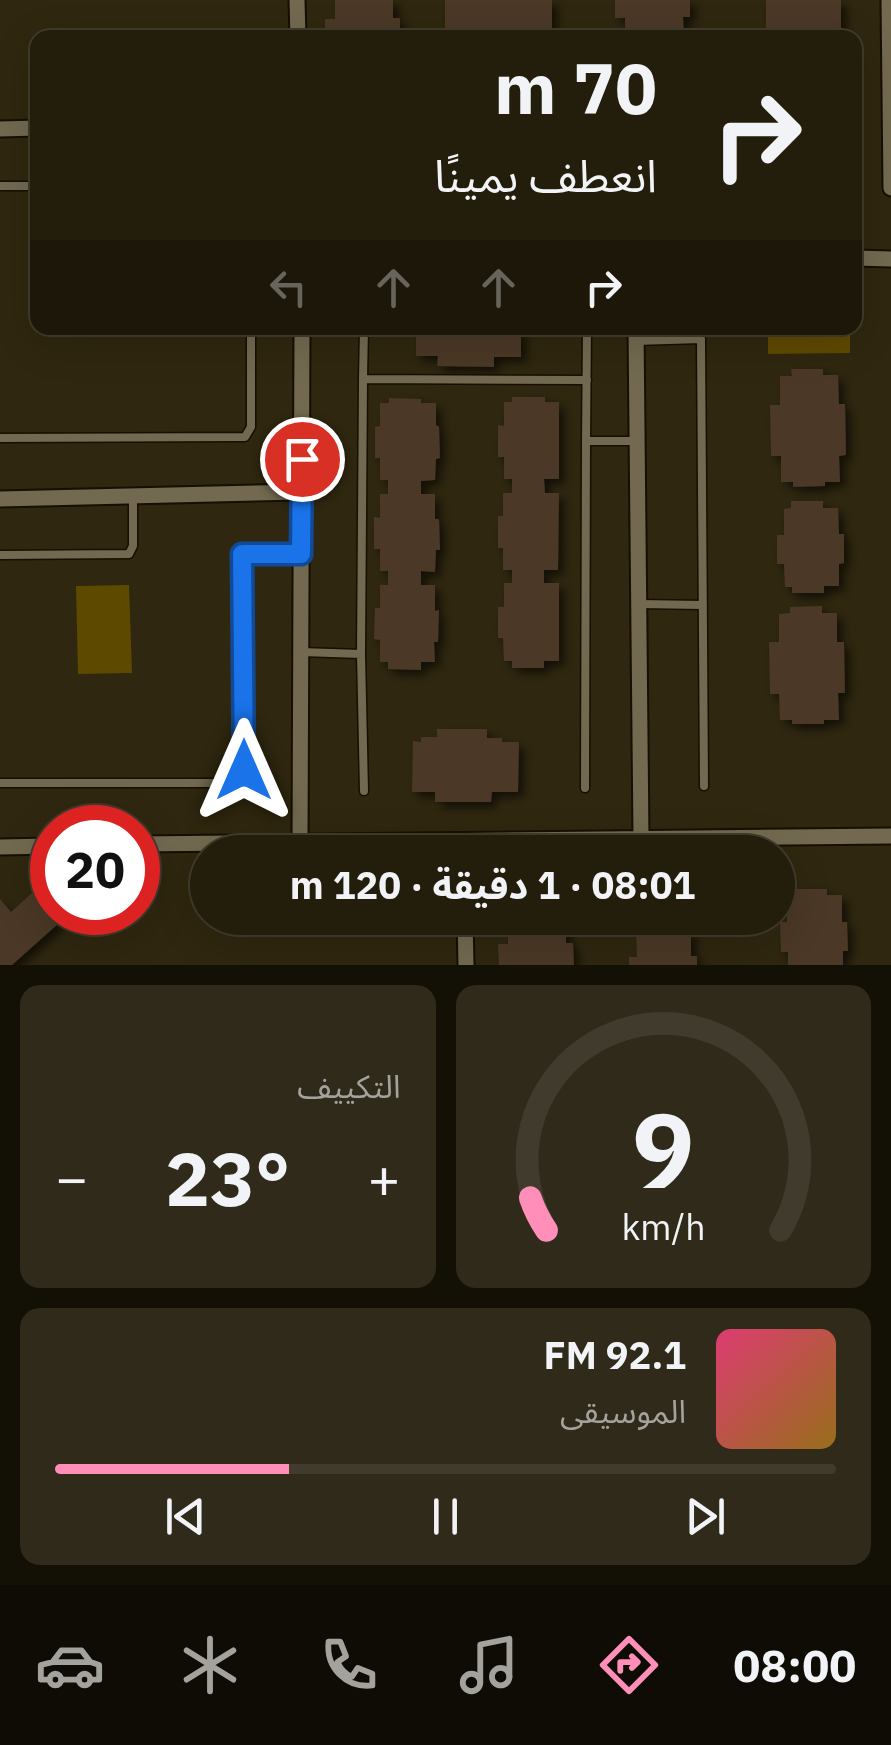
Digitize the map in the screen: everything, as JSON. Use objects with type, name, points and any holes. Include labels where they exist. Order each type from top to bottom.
[{"type":"street","points":[[297,0],[298,30]]},
{"type":"street","points":[[889,0],[891,188]]},
{"type":"street","points":[[0,129],[30,128]]},
{"type":"street","points":[[862,258],[891,258]]},
{"type":"street","points":[[300,835],[302,335]]},
{"type":"street","points":[[636,335],[641,835]]},
{"type":"street","points":[[0,499],[301,492]]},
{"type":"street","points":[[795,837],[891,836]]},
{"type":"street","points":[[160,844],[190,843]]},
{"type":"street","points":[[0,846],[30,846]]},
{"type":"street","points":[[465,935],[466,965]]},
{"type":"lane","points":[[0,186],[30,186]]},
{"type":"lane","points":[[0,438],[245,437],[251,427],[251,335]]},
{"type":"lane","points":[[364,335],[364,791]]},
{"type":"lane","points":[[585,788],[587,335]]},
{"type":"lane","points":[[649,335],[700,339]]},
{"type":"lane","points":[[700,335],[704,786]]},
{"type":"lane","points":[[362,379],[586,380]]},
{"type":"lane","points":[[586,441],[637,441]]},
{"type":"lane","points":[[0,555],[129,554],[133,546],[133,496]]},
{"type":"lane","points":[[0,783],[230,783],[240,779],[244,770],[242,554],[301,554]]},
{"type":"lane","points":[[638,604],[703,605]]},
{"type":"lane","points":[[301,652],[361,654]]},
{"type":"shaded area","points":[[768,335],[850,335],[850,353],[768,354]]},
{"type":"shaded area","points":[[129,585],[132,673],[78,674],[76,586]]},
{"type":"building","points":[[335,0],[393,0],[393,18],[400,18],[400,30],[325,30],[325,19],[335,19]]},
{"type":"building","points":[[445,0],[552,0],[552,30],[445,30]]},
{"type":"building","points":[[615,0],[690,0],[690,17],[683,17],[684,30],[625,30],[625,18],[615,18]]},
{"type":"building","points":[[766,0],[841,0],[841,30],[766,30]]},
{"type":"building","points":[[416,335],[521,335],[521,357],[494,357],[494,367],[437,366],[438,356],[416,356]]},
{"type":"building","points":[[791,369],[823,369],[823,375],[838,375],[839,404],[845,404],[846,455],[839,456],[840,482],[793,487],[793,482],[781,482],[781,456],[771,456],[770,405],[780,405],[780,376],[792,376]]},
{"type":"building","points":[[512,397],[545,397],[545,402],[559,402],[559,479],[544,479],[545,493],[559,493],[558,570],[544,570],[544,583],[559,583],[559,661],[544,661],[544,668],[512,668],[512,661],[504,661],[503,638],[498,638],[498,607],[504,607],[504,583],[512,583],[512,570],[503,570],[498,516],[503,516],[503,493],[512,493],[512,479],[504,479],[504,457],[498,457],[498,425],[504,426],[504,402],[512,402]]},
{"type":"building","points":[[389,398],[436,403],[439,427],[440,458],[436,459],[435,480],[421,481],[421,494],[435,494],[435,519],[439,519],[440,550],[436,550],[435,572],[421,571],[421,585],[435,585],[438,642],[434,642],[435,662],[421,662],[421,670],[388,669],[388,662],[380,662],[380,640],[374,639],[380,585],[388,585],[388,571],[380,571],[380,549],[374,549],[374,517],[380,518],[380,494],[388,494],[388,480],[380,480],[380,458],[375,458],[375,427],[380,426],[380,403],[389,403]]},
{"type":"building","points":[[791,501],[823,501],[823,508],[838,508],[839,534],[844,534],[844,563],[839,564],[839,586],[824,586],[824,593],[792,593],[792,587],[785,587],[784,564],[777,564],[777,535],[784,535],[784,509],[791,508]]},
{"type":"building","points":[[822,606],[822,613],[837,613],[837,642],[844,642],[845,693],[838,693],[839,720],[792,724],[792,720],[780,720],[779,694],[770,694],[769,642],[779,642],[779,614],[790,613],[790,607]]},
{"type":"building","points":[[437,729],[487,729],[487,738],[519,742],[518,792],[492,792],[491,802],[435,802],[435,792],[412,792],[413,741],[437,737]]},
{"type":"building","points":[[795,889],[827,889],[827,895],[842,895],[848,951],[843,951],[843,965],[788,965],[788,952],[781,952],[780,935],[795,935]]},
{"type":"building","points":[[30,895],[30,935],[46,935],[12,965],[0,965],[0,899],[11,912]]},
{"type":"building","points":[[508,935],[566,935],[566,943],[573,943],[574,965],[499,965],[498,944],[508,944]]},
{"type":"building","points":[[636,935],[691,935],[691,956],[697,956],[697,965],[629,965],[629,957],[637,957]]},
{"type":"route","points":[[244,770],[242,554],[301,554],[302,459]]}]
